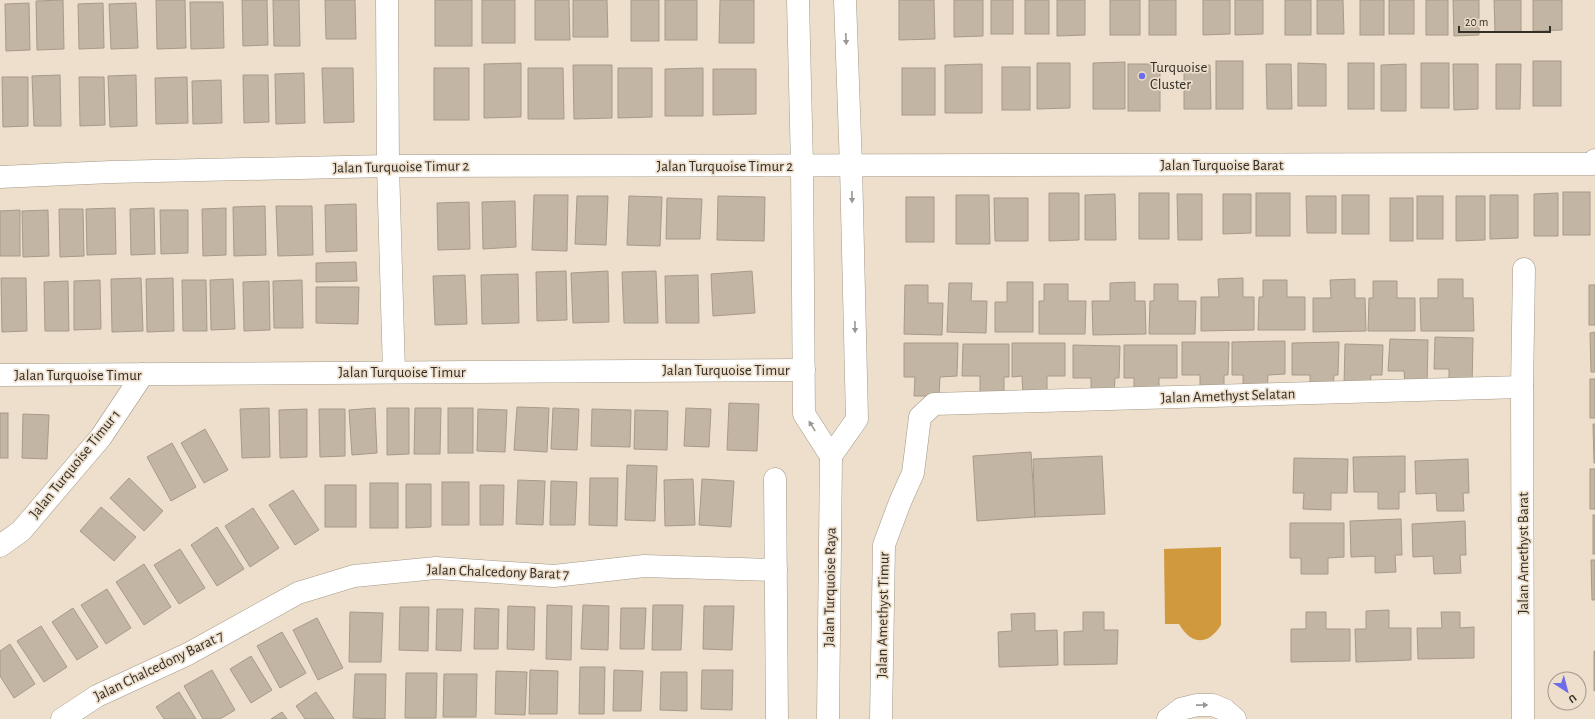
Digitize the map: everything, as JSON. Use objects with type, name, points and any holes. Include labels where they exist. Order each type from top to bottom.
[{"type":"street","points":[[387,0],[388,166],[394,372]]},
{"type":"street","points":[[798,0],[802,166],[804,414],[831,456],[857,419],[851,166],[845,0]]},
{"type":"street","name":"Jalan Turquoise Barat","points":[[802,166],[1594,162]]},
{"type":"street","name":"Jalan Turquoise Timur 2","points":[[0,177],[111,172],[388,166],[802,166]]},
{"type":"street","name":"Jalan Amethyst Barat","points":[[1523,719],[1522,387],[1524,269]]},
{"type":"street","name":"Jalan Turquoise Timur","points":[[0,375],[804,370]]},
{"type":"street","name":"Jalan Turquoise Timur 1","points":[[0,546],[21,531],[101,437],[143,374]]},
{"type":"street","name":"Jalan Amethyst Selatan","points":[[934,404],[1522,387]]},
{"type":"street","name":"Jalan Amethyst Timur","points":[[881,719],[884,545],[900,502],[913,473],[920,417],[934,404]]},
{"type":"street","name":"Jalan Turquoise Raya","points":[[828,719],[831,456]]},
{"type":"street","points":[[775,479],[777,719]]},
{"type":"street","name":"Jalan Chalcedony Barat 7","points":[[62,719],[97,696],[188,654],[298,592],[354,576],[436,568],[554,576],[644,566],[776,570]]},
{"type":"street","points":[[1168,719],[1181,709],[1197,705],[1213,705],[1226,710],[1235,719]]},
{"type":"shaded area","points":[[1221,547],[1221,625],[1211,637],[1200,640],[1194,639],[1184,631],[1179,624],[1165,624],[1164,549]]},
{"type":"building","points":[[63,0],[64,49],[37,50],[36,1]]},
{"type":"building","points":[[156,0],[185,0],[186,48],[157,49]]},
{"type":"building","points":[[242,0],[267,0],[268,45],[243,46]]},
{"type":"building","points":[[273,0],[299,0],[300,46],[274,46]]},
{"type":"building","points":[[325,0],[355,0],[356,39],[326,39]]},
{"type":"building","points":[[435,0],[472,0],[472,46],[435,46]]},
{"type":"building","points":[[482,0],[515,0],[515,43],[482,43]]},
{"type":"building","points":[[535,0],[569,0],[570,40],[535,40]]},
{"type":"building","points":[[573,0],[607,0],[608,37],[573,37]]},
{"type":"building","points":[[631,0],[659,0],[659,41],[631,41]]},
{"type":"building","points":[[665,0],[697,0],[697,40],[665,40]]},
{"type":"building","points":[[720,0],[754,0],[754,43],[719,43]]},
{"type":"building","points":[[899,0],[934,0],[935,39],[899,40]]},
{"type":"building","points":[[954,0],[983,0],[983,36],[954,37]]},
{"type":"building","points":[[991,0],[1013,0],[1013,34],[991,34]]},
{"type":"building","points":[[1025,0],[1049,0],[1049,34],[1025,34]]},
{"type":"building","points":[[1057,0],[1085,0],[1085,35],[1057,36]]},
{"type":"building","points":[[1110,0],[1140,0],[1140,35],[1110,35]]},
{"type":"building","points":[[1149,0],[1176,0],[1176,35],[1149,35]]},
{"type":"building","points":[[1203,0],[1230,0],[1230,34],[1203,35]]},
{"type":"building","points":[[1235,0],[1263,0],[1263,34],[1235,35]]},
{"type":"building","points":[[1285,0],[1311,0],[1311,35],[1285,35]]},
{"type":"building","points":[[1317,0],[1343,0],[1344,34],[1317,34]]},
{"type":"building","points":[[1360,0],[1384,0],[1384,35],[1360,35]]},
{"type":"building","points":[[1389,0],[1414,0],[1414,34],[1389,34]]},
{"type":"building","points":[[1426,0],[1448,0],[1448,35],[1426,35]]},
{"type":"building","points":[[1453,0],[1479,0],[1479,35],[1454,36]]},
{"type":"building","points":[[1494,0],[1521,0],[1521,32],[1495,32]]},
{"type":"building","points":[[1533,0],[1562,0],[1562,30],[1533,31]]},
{"type":"building","points":[[190,2],[223,2],[224,48],[191,49]]},
{"type":"building","points":[[29,3],[30,50],[6,51],[5,4]]},
{"type":"building","points":[[103,3],[104,48],[79,49],[78,4]]},
{"type":"building","points":[[136,3],[138,48],[111,49],[109,4]]},
{"type":"building","points":[[1216,61],[1243,61],[1243,109],[1216,109]]},
{"type":"building","points":[[1533,61],[1561,61],[1561,106],[1533,106]]},
{"type":"building","points":[[1125,62],[1125,109],[1093,109],[1093,63]]},
{"type":"building","points":[[521,63],[521,117],[484,118],[484,64]]},
{"type":"building","points":[[1037,63],[1070,63],[1070,108],[1037,109]]},
{"type":"building","points":[[1298,63],[1326,64],[1326,106],[1298,106]]},
{"type":"building","points":[[1348,63],[1374,63],[1374,109],[1348,109]]},
{"type":"building","points":[[1421,63],[1449,63],[1449,108],[1421,108]]},
{"type":"building","points":[[982,64],[982,113],[945,113],[945,65]]},
{"type":"building","points":[[1128,64],[1160,64],[1160,111],[1128,111]]},
{"type":"building","points":[[1266,64],[1291,64],[1292,109],[1267,109]]},
{"type":"building","points":[[1406,64],[1406,111],[1381,111],[1381,65]]},
{"type":"building","points":[[1453,64],[1478,64],[1478,109],[1454,110]]},
{"type":"building","points":[[1496,64],[1521,64],[1520,109],[1496,109]]},
{"type":"building","points":[[573,65],[612,65],[612,118],[574,119]]},
{"type":"building","points":[[1210,65],[1211,109],[1184,109],[1184,66]]},
{"type":"building","points":[[1002,67],[1030,67],[1030,110],[1002,110]]},
{"type":"building","points":[[322,68],[353,68],[354,122],[324,123]]},
{"type":"building","points":[[434,68],[469,68],[469,120],[434,120]]},
{"type":"building","points":[[528,68],[563,68],[564,119],[528,119]]},
{"type":"building","points":[[618,68],[652,68],[652,117],[618,118]]},
{"type":"building","points":[[703,68],[703,116],[665,116],[665,69]]},
{"type":"building","points":[[902,68],[935,68],[935,115],[902,115]]},
{"type":"building","points":[[713,69],[756,69],[756,114],[713,115]]},
{"type":"building","points":[[304,73],[305,123],[276,124],[275,74]]},
{"type":"building","points":[[60,75],[61,126],[34,126],[32,76]]},
{"type":"building","points":[[136,75],[137,126],[110,127],[108,76]]},
{"type":"building","points":[[243,75],[268,75],[269,122],[244,123]]},
{"type":"building","points":[[2,77],[28,77],[28,126],[3,127]]},
{"type":"building","points":[[79,77],[104,77],[105,125],[80,126]]},
{"type":"building","points":[[187,77],[188,123],[156,124],[155,78]]},
{"type":"building","points":[[221,80],[222,123],[193,124],[192,81]]},
{"type":"building","points":[[1563,192],[1590,192],[1590,235],[1563,235]]},
{"type":"building","points":[[1049,193],[1079,193],[1079,240],[1049,241]]},
{"type":"building","points":[[1139,193],[1169,193],[1169,239],[1139,239]]},
{"type":"building","points":[[1256,193],[1290,193],[1290,236],[1256,236]]},
{"type":"building","points":[[1558,193],[1558,236],[1534,236],[1534,194]]},
{"type":"building","points":[[1115,194],[1116,240],[1085,240],[1085,195]]},
{"type":"building","points":[[1177,194],[1202,194],[1202,240],[1178,240]]},
{"type":"building","points":[[1223,194],[1251,194],[1251,233],[1223,234]]},
{"type":"building","points":[[534,195],[568,195],[567,251],[532,250]]},
{"type":"building","points":[[956,195],[989,195],[990,244],[956,244]]},
{"type":"building","points":[[1342,195],[1369,195],[1369,234],[1342,234]]},
{"type":"building","points":[[1490,195],[1518,195],[1518,238],[1490,239]]},
{"type":"building","points":[[577,196],[608,196],[606,245],[575,244]]},
{"type":"building","points":[[629,196],[662,197],[660,246],[627,245]]},
{"type":"building","points":[[718,196],[765,197],[764,241],[717,240]]},
{"type":"building","points":[[1306,196],[1336,196],[1336,233],[1307,233]]},
{"type":"building","points":[[1417,196],[1443,196],[1443,239],[1417,239]]},
{"type":"building","points":[[1456,196],[1485,196],[1485,240],[1456,241]]},
{"type":"building","points":[[906,197],[934,197],[934,242],[906,242]]},
{"type":"building","points":[[667,198],[702,199],[700,239],[666,239]]},
{"type":"building","points":[[994,198],[1028,198],[1028,241],[995,241]]},
{"type":"building","points":[[1390,198],[1413,198],[1413,241],[1390,241]]},
{"type":"building","points":[[515,201],[516,247],[483,249],[482,202]]},
{"type":"building","points":[[469,202],[470,249],[438,250],[437,203]]},
{"type":"building","points":[[356,204],[357,251],[326,252],[325,205]]},
{"type":"building","points":[[265,206],[266,255],[234,256],[233,207]]},
{"type":"building","points":[[276,206],[312,206],[313,255],[278,256]]},
{"type":"building","points":[[115,208],[116,254],[87,255],[86,209]]},
{"type":"building","points":[[154,208],[155,254],[131,255],[130,209]]},
{"type":"building","points":[[226,208],[226,255],[203,256],[202,209]]},
{"type":"building","points":[[59,209],[83,209],[84,256],[60,257]]},
{"type":"building","points":[[20,210],[20,256],[0,256],[0,211]]},
{"type":"building","points":[[48,210],[49,256],[23,257],[22,211]]},
{"type":"building","points":[[160,210],[188,210],[188,253],[161,254]]},
{"type":"building","points":[[356,262],[357,281],[316,282],[316,263]]},
{"type":"building","points":[[566,271],[567,320],[537,321],[536,272]]},
{"type":"building","points":[[608,271],[609,322],[573,323],[571,273]]},
{"type":"building","points":[[656,271],[658,323],[624,323],[622,272]]},
{"type":"building","points":[[752,271],[755,313],[713,316],[711,274]]},
{"type":"building","points":[[518,274],[519,323],[482,324],[481,275]]},
{"type":"building","points":[[465,275],[467,324],[435,325],[433,276]]},
{"type":"building","points":[[698,275],[699,323],[666,323],[665,276]]},
{"type":"building","points":[[1,278],[26,278],[27,331],[2,332]]},
{"type":"building","points":[[141,278],[143,331],[112,332],[111,279]]},
{"type":"building","points":[[173,278],[174,331],[147,332],[146,279]]},
{"type":"building","points":[[1243,278],[1243,297],[1254,297],[1254,330],[1201,331],[1201,297],[1219,297],[1218,279]]},
{"type":"building","points":[[233,279],[235,329],[211,330],[210,280]]},
{"type":"building","points":[[1355,279],[1355,298],[1365,298],[1366,331],[1313,332],[1313,298],[1331,298],[1330,280]]},
{"type":"building","points":[[1438,279],[1463,279],[1463,298],[1473,298],[1474,331],[1421,331],[1420,298],[1438,298]]},
{"type":"building","points":[[100,280],[101,329],[74,330],[74,281]]},
{"type":"building","points":[[182,280],[206,280],[207,331],[183,331]]},
{"type":"building","points":[[302,280],[303,328],[274,328],[273,281]]},
{"type":"building","points":[[1263,280],[1287,280],[1287,297],[1305,297],[1305,330],[1258,330],[1259,297],[1263,297]]},
{"type":"building","points":[[68,281],[69,331],[45,331],[44,282]]},
{"type":"building","points":[[269,281],[270,330],[244,331],[243,282]]},
{"type":"building","points":[[1373,281],[1397,281],[1397,298],[1415,298],[1415,331],[1368,331],[1369,298],[1373,298]]},
{"type":"building","points":[[1007,282],[1033,282],[1033,332],[995,332],[995,302],[1007,302]]},
{"type":"building","points":[[1135,282],[1135,301],[1145,301],[1146,334],[1093,335],[1092,301],[1110,301],[1110,283]]},
{"type":"building","points":[[949,283],[972,283],[971,301],[987,301],[986,333],[947,332]]},
{"type":"building","points":[[1044,284],[1068,284],[1068,301],[1086,301],[1085,334],[1039,334],[1039,301],[1044,301]]},
{"type":"building","points":[[1154,284],[1178,284],[1178,301],[1196,301],[1195,334],[1149,334],[1150,301],[1154,301]]},
{"type":"building","points":[[905,285],[928,285],[928,303],[943,303],[942,335],[904,334]]},
{"type":"building","points":[[1589,285],[1595,285],[1595,325],[1589,325]]},
{"type":"building","points":[[316,287],[359,287],[358,324],[316,323]]},
{"type":"building","points":[[1595,332],[1595,372],[1591,372],[1590,333]]},
{"type":"building","points":[[1435,337],[1473,338],[1472,388],[1449,387],[1449,369],[1434,369]]},
{"type":"building","points":[[1390,339],[1428,340],[1427,384],[1405,383],[1404,371],[1388,371]]},
{"type":"building","points":[[1285,341],[1285,374],[1268,375],[1267,394],[1243,394],[1243,375],[1232,375],[1232,342]]},
{"type":"building","points":[[1182,342],[1229,342],[1228,375],[1224,375],[1224,392],[1200,392],[1200,375],[1182,375]]},
{"type":"building","points":[[1339,342],[1338,375],[1334,375],[1333,392],[1310,392],[1310,375],[1292,375],[1292,343]]},
{"type":"building","points":[[904,343],[958,343],[957,376],[940,377],[939,396],[914,396],[915,377],[904,377]]},
{"type":"building","points":[[1012,343],[1065,343],[1065,376],[1047,376],[1047,395],[1023,396],[1022,376],[1012,377]]},
{"type":"building","points":[[963,344],[1009,344],[1009,377],[1004,377],[1004,393],[980,393],[980,376],[962,376]]},
{"type":"building","points":[[1345,344],[1383,345],[1382,375],[1371,375],[1370,387],[1344,386]]},
{"type":"building","points":[[1073,345],[1120,346],[1119,378],[1115,378],[1114,395],[1091,395],[1091,378],[1073,378]]},
{"type":"building","points":[[1124,345],[1177,345],[1177,378],[1159,378],[1159,397],[1134,397],[1134,378],[1124,378]]},
{"type":"building","points":[[1590,379],[1595,379],[1595,418],[1590,418]]},
{"type":"building","points":[[729,403],[759,404],[757,451],[727,450]]},
{"type":"building","points":[[517,407],[549,408],[547,452],[514,450]]},
{"type":"building","points":[[269,408],[270,457],[242,458],[240,409]]},
{"type":"building","points":[[375,408],[377,453],[352,455],[349,410]]},
{"type":"building","points":[[387,408],[409,408],[409,454],[387,455]]},
{"type":"building","points":[[415,408],[441,408],[440,454],[414,454]]},
{"type":"building","points":[[448,408],[473,408],[473,453],[448,453]]},
{"type":"building","points":[[553,408],[579,409],[577,450],[551,449]]},
{"type":"building","points":[[686,408],[711,409],[709,447],[684,446]]},
{"type":"building","points":[[307,409],[307,457],[280,458],[279,410]]},
{"type":"building","points":[[319,409],[345,409],[345,456],[320,457]]},
{"type":"building","points":[[478,409],[507,410],[505,452],[477,451]]},
{"type":"building","points":[[592,409],[631,410],[630,447],[591,446]]},
{"type":"building","points":[[635,410],[668,411],[667,450],[634,449]]},
{"type":"building","points":[[0,413],[8,413],[8,458],[0,458]]},
{"type":"building","points":[[23,414],[49,415],[47,459],[22,458]]},
{"type":"building","points":[[1593,424],[1595,424],[1595,463],[1594,463]]},
{"type":"building","points":[[205,429],[228,470],[204,483],[181,443]]},
{"type":"building","points":[[172,443],[196,487],[171,501],[147,457]]},
{"type":"building","points":[[1031,452],[1035,517],[977,521],[973,456]]},
{"type":"building","points":[[1102,456],[1105,514],[1035,517],[1033,459]]},
{"type":"building","points":[[1405,456],[1405,492],[1399,492],[1399,509],[1378,509],[1378,492],[1354,492],[1353,457]]},
{"type":"building","points":[[1294,458],[1348,459],[1347,493],[1331,493],[1331,510],[1303,509],[1304,493],[1293,493]]},
{"type":"building","points":[[1468,459],[1469,493],[1463,493],[1464,511],[1437,511],[1436,493],[1416,494],[1415,461]]},
{"type":"building","points":[[627,465],[657,466],[655,521],[625,520]]},
{"type":"building","points":[[1590,469],[1595,469],[1595,509],[1590,509]]},
{"type":"building","points":[[129,478],[163,511],[144,531],[110,498]]},
{"type":"building","points":[[590,478],[618,478],[617,526],[589,525]]},
{"type":"building","points":[[693,479],[695,525],[665,526],[664,480]]},
{"type":"building","points":[[702,479],[734,481],[731,527],[699,525]]},
{"type":"building","points":[[518,480],[545,481],[543,525],[516,524]]},
{"type":"building","points":[[551,481],[577,482],[575,525],[550,525]]},
{"type":"building","points":[[442,482],[469,482],[469,525],[442,525]]},
{"type":"building","points":[[370,483],[398,483],[398,528],[370,528]]},
{"type":"building","points":[[406,484],[431,484],[431,527],[406,528]]},
{"type":"building","points":[[325,485],[356,485],[356,527],[325,527]]},
{"type":"building","points":[[480,485],[504,485],[503,525],[480,525]]},
{"type":"building","points":[[293,490],[319,530],[295,545],[269,505]]},
{"type":"building","points":[[101,507],[136,537],[114,561],[80,531]]},
{"type":"building","points":[[253,508],[279,548],[250,567],[225,526]]},
{"type":"building","points":[[1593,515],[1595,515],[1595,554],[1593,554]]},
{"type":"building","points":[[1401,519],[1402,555],[1395,555],[1396,572],[1375,573],[1375,556],[1351,557],[1350,521]]},
{"type":"building","points":[[1465,521],[1466,555],[1460,555],[1461,573],[1434,574],[1433,556],[1413,557],[1412,524]]},
{"type":"building","points":[[1290,523],[1344,523],[1344,557],[1328,558],[1328,574],[1301,574],[1301,558],[1290,558]]},
{"type":"building","points":[[217,527],[244,569],[217,586],[191,545]]},
{"type":"building","points":[[180,549],[205,588],[179,604],[154,565]]},
{"type":"building","points":[[1591,560],[1595,560],[1595,600],[1592,600]]},
{"type":"building","points":[[144,564],[171,607],[144,625],[116,582]]},
{"type":"building","points":[[107,589],[131,628],[106,644],[81,605]]},
{"type":"building","points":[[547,605],[572,606],[571,660],[546,659]]},
{"type":"building","points":[[583,605],[609,606],[608,650],[581,649]]},
{"type":"building","points":[[653,605],[683,605],[681,650],[652,650]]},
{"type":"building","points":[[508,606],[535,607],[534,650],[507,649]]},
{"type":"building","points":[[704,606],[734,606],[732,650],[703,649]]},
{"type":"building","points":[[400,607],[429,607],[428,651],[399,650]]},
{"type":"building","points":[[73,608],[98,647],[77,660],[52,622]]},
{"type":"building","points":[[475,608],[499,609],[498,649],[474,649]]},
{"type":"building","points":[[621,608],[646,608],[644,649],[620,649]]},
{"type":"building","points":[[437,609],[463,609],[461,651],[436,650]]},
{"type":"building","points":[[1389,610],[1389,628],[1411,628],[1411,660],[1356,662],[1355,629],[1366,629],[1366,611]]},
{"type":"building","points":[[350,612],[383,613],[381,662],[349,662]]},
{"type":"building","points":[[1083,612],[1104,612],[1104,630],[1118,630],[1117,664],[1064,665],[1064,632],[1083,631]]},
{"type":"building","points":[[1306,612],[1326,612],[1326,629],[1350,629],[1350,661],[1291,662],[1291,629],[1306,629]]},
{"type":"building","points":[[1441,612],[1460,612],[1460,628],[1474,627],[1474,658],[1418,659],[1417,628],[1442,628]]},
{"type":"building","points":[[1035,613],[1035,631],[1057,630],[1058,665],[999,667],[998,632],[1012,631],[1011,614]]},
{"type":"building","points":[[317,618],[343,668],[318,680],[293,630]]},
{"type":"building","points":[[41,626],[67,667],[44,682],[17,641]]},
{"type":"building","points":[[282,632],[306,673],[280,688],[257,646]]},
{"type":"building","points":[[10,644],[35,684],[14,698],[0,676],[0,651]]},
{"type":"building","points":[[1594,651],[1595,690],[1594,691]]},
{"type":"building","points":[[251,656],[272,690],[251,703],[230,669]]},
{"type":"building","points":[[580,667],[605,667],[604,714],[579,714]]},
{"type":"building","points":[[212,670],[235,710],[220,719],[203,719],[184,686]]},
{"type":"building","points":[[530,670],[558,671],[557,714],[529,714]]},
{"type":"building","points":[[614,670],[643,671],[641,711],[613,711]]},
{"type":"building","points":[[702,670],[733,670],[732,710],[701,709]]},
{"type":"building","points":[[496,671],[527,672],[525,715],[495,714]]},
{"type":"building","points":[[661,672],[687,672],[687,711],[660,710]]},
{"type":"building","points":[[406,673],[437,673],[436,718],[405,718]]},
{"type":"building","points":[[355,674],[386,674],[385,719],[353,718]]},
{"type":"building","points":[[444,674],[477,674],[476,717],[443,717]]},
{"type":"building","points":[[179,692],[196,719],[164,719],[156,707]]},
{"type":"building","points":[[316,692],[334,719],[305,719],[296,706]]},
{"type":"building","points":[[282,712],[287,719],[271,719]]},
{"type":"place","name":"Turquoise Cluster","points":[[1142,76]]}]
